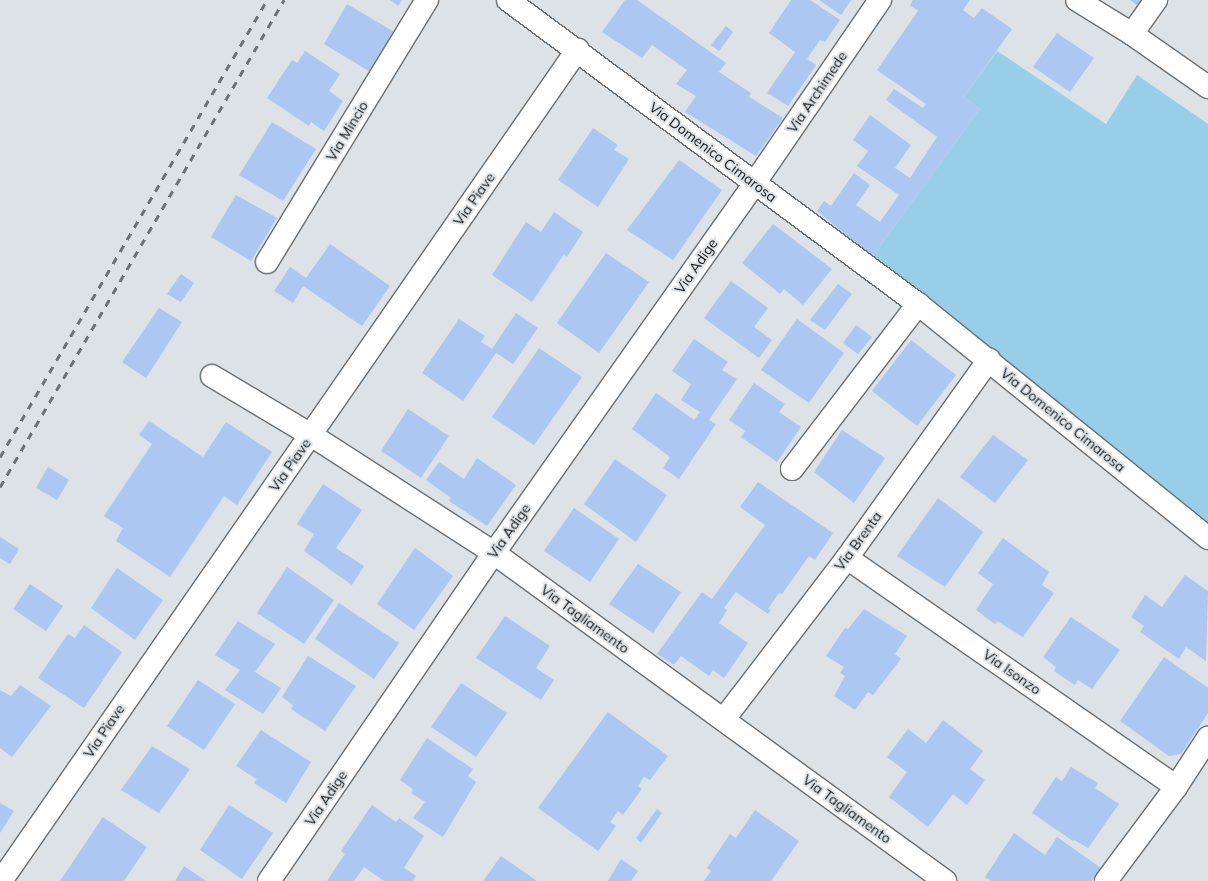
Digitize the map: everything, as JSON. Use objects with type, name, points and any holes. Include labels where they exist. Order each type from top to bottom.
[{"type":"street","name":"Via Mincio","points":[[267,262],[428,0]]},
{"type":"street","name":"Via Domenico Cimarosa","points":[[508,0],[578,49],[754,184],[918,304],[1208,538]]},
{"type":"street","name":"Via Archimede","points":[[754,184],[880,0]]},
{"type":"street","points":[[1077,0],[1132,34],[1208,87]]},
{"type":"street","points":[[1132,34],[1156,0]]},
{"type":"street","name":"Via Piave","points":[[2,881],[578,49]]},
{"type":"street","name":"Via Adige","points":[[269,881],[494,553],[754,184]]},
{"type":"street","points":[[792,469],[918,304]]},
{"type":"street","name":"Via Brenta","points":[[724,719],[847,558],[989,360]]},
{"type":"street","name":"Via Tagliamento","points":[[212,376],[311,435],[494,553],[945,881]]},
{"type":"street","name":"Via Isonzo","points":[[847,558],[1176,786]]},
{"type":"street","points":[[1106,881],[1176,786],[1208,738]]},
{"type":"shaded area","points":[[997,51],[1106,124],[1137,75],[1208,124],[1208,522],[872,257],[980,109],[964,97]]},
{"type":"building","points":[[390,0],[402,0],[398,6]]},
{"type":"building","points":[[625,0],[637,0],[726,63],[719,72],[751,93],[749,97],[783,118],[756,156],[685,112],[696,96],[676,84],[687,70],[652,45],[642,58],[602,32]]},
{"type":"building","points":[[791,0],[810,0],[840,20],[825,42],[820,40],[807,59],[816,65],[788,106],[767,93],[795,52],[769,33]]},
{"type":"building","points":[[819,0],[851,0],[841,15]]},
{"type":"building","points":[[913,0],[970,0],[963,10],[974,18],[982,8],[1012,29],[964,97],[980,109],[872,257],[817,211],[824,201],[831,206],[854,173],[870,185],[856,205],[880,222],[899,195],[857,166],[868,151],[853,140],[870,115],[911,145],[895,168],[910,178],[937,137],[886,100],[894,89],[923,108],[926,104],[877,70],[918,11],[910,5]]},
{"type":"building","points":[[1130,0],[1142,0],[1138,6]]},
{"type":"building","points":[[347,4],[396,33],[372,73],[324,44]]},
{"type":"building","points":[[726,26],[733,32],[719,51],[711,45]]},
{"type":"building","points":[[1057,33],[1094,58],[1070,92],[1033,67]]},
{"type":"building","points":[[305,51],[340,74],[329,91],[343,101],[324,131],[311,122],[309,126],[267,98],[292,60],[297,63]]},
{"type":"building","points":[[272,122],[316,149],[283,201],[239,175]]},
{"type":"building","points":[[593,128],[618,145],[614,150],[629,159],[598,207],[558,180]]},
{"type":"building","points":[[679,160],[722,190],[673,260],[627,230]]},
{"type":"building","points":[[236,195],[277,218],[251,261],[211,237]]},
{"type":"building","points":[[554,212],[583,232],[567,257],[564,254],[532,302],[492,275],[526,222],[541,232]]},
{"type":"building","points":[[773,224],[832,269],[803,305],[784,289],[780,294],[742,263]]},
{"type":"building","points":[[330,244],[390,286],[362,326],[303,286],[293,303],[274,291],[290,267],[306,278]]},
{"type":"building","points":[[606,253],[649,282],[599,353],[557,323]]},
{"type":"building","points":[[181,274],[194,283],[181,302],[167,294]]},
{"type":"building","points":[[731,281],[768,308],[754,327],[772,340],[759,358],[704,318]]},
{"type":"building","points":[[838,284],[852,294],[825,330],[810,320]]},
{"type":"building","points":[[159,308],[182,322],[146,378],[122,362]]},
{"type":"building","points":[[516,313],[538,328],[513,364],[496,353],[463,401],[422,373],[459,319],[485,336],[481,342],[492,349]]},
{"type":"building","points":[[797,319],[844,353],[809,403],[761,370]]},
{"type":"building","points":[[856,325],[872,337],[858,354],[843,343]]},
{"type":"building","points":[[694,339],[728,362],[722,370],[737,379],[709,420],[716,424],[679,479],[663,468],[670,457],[632,429],[656,393],[694,420],[700,412],[681,400],[691,384],[672,371]]},
{"type":"building","points":[[911,340],[956,375],[917,426],[872,391]]},
{"type":"building","points":[[539,348],[582,377],[534,445],[492,417]]},
{"type":"building","points":[[754,383],[785,404],[779,412],[801,427],[777,462],[741,437],[745,431],[729,420]]},
{"type":"building","points":[[408,409],[449,436],[421,478],[381,451]]},
{"type":"building","points":[[149,421],[203,457],[226,422],[272,452],[237,505],[224,496],[170,577],[116,541],[123,528],[104,516],[152,444],[139,435]]},
{"type":"building","points":[[842,430],[885,458],[854,503],[814,472]]},
{"type":"building","points":[[993,435],[1028,460],[995,503],[960,477]]},
{"type":"building","points":[[477,458],[516,485],[487,526],[449,501],[451,498],[426,480],[439,462],[464,479]]},
{"type":"building","points":[[615,459],[667,495],[636,542],[584,504]]},
{"type":"building","points":[[48,467],[69,480],[57,500],[36,488]]},
{"type":"building","points":[[758,482],[833,533],[815,560],[809,556],[782,594],[779,593],[768,609],[771,610],[768,614],[736,592],[724,608],[727,610],[719,623],[748,643],[724,678],[713,670],[709,676],[681,656],[674,665],[657,654],[702,592],[712,599],[765,525],[740,507]]},
{"type":"building","points":[[323,484],[362,510],[336,548],[364,566],[352,585],[304,551],[314,534],[297,524]]},
{"type":"building","points":[[938,498],[983,532],[945,587],[897,556]]},
{"type":"building","points":[[574,508],[619,539],[590,582],[544,551]]},
{"type":"building","points":[[0,537],[19,549],[10,564],[0,558]]},
{"type":"building","points":[[1003,538],[1049,572],[1042,585],[1054,593],[1023,637],[997,621],[995,624],[976,610],[993,584],[978,573]]},
{"type":"building","points":[[415,548],[453,576],[414,630],[377,604]]},
{"type":"building","points":[[638,564],[681,592],[653,633],[609,604]]},
{"type":"building","points":[[287,567],[334,600],[304,644],[257,613]]},
{"type":"building","points":[[117,568],[163,600],[135,640],[91,608]]},
{"type":"building","points":[[1185,575],[1208,591],[1206,661],[1186,647],[1179,659],[1140,632],[1144,626],[1131,617],[1145,595],[1162,607]]},
{"type":"building","points":[[30,584],[63,606],[46,631],[13,609]]},
{"type":"building","points":[[339,603],[399,643],[374,679],[315,639]]},
{"type":"building","points":[[864,609],[907,636],[895,654],[901,659],[873,695],[868,692],[855,710],[834,696],[845,676],[840,673],[844,667],[826,656],[845,628],[848,629]]},
{"type":"building","points":[[505,616],[550,646],[536,668],[554,680],[541,700],[476,658]]},
{"type":"building","points":[[1071,617],[1120,650],[1092,689],[1078,680],[1075,685],[1054,671],[1056,667],[1043,657]]},
{"type":"building","points":[[238,621],[275,644],[255,672],[281,688],[263,714],[225,690],[240,670],[215,655]]},
{"type":"building","points":[[84,625],[122,652],[84,708],[38,678],[68,634],[75,638]]},
{"type":"building","points":[[308,656],[356,686],[325,731],[291,709],[293,705],[282,697]]},
{"type":"building","points":[[1164,657],[1208,688],[1208,713],[1181,754],[1169,756],[1120,721]]},
{"type":"building","points":[[198,680],[235,704],[204,750],[167,726]]},
{"type":"building","points":[[461,683],[507,713],[476,757],[431,727]]},
{"type":"building","points":[[20,685],[51,706],[12,757],[0,748],[0,690],[11,696]]},
{"type":"building","points":[[608,712],[668,756],[650,780],[644,777],[638,786],[642,789],[623,815],[618,811],[610,822],[616,826],[598,851],[538,808]]},
{"type":"building","points":[[943,720],[983,751],[970,769],[985,780],[967,805],[953,794],[928,827],[889,797],[907,772],[887,757],[908,729],[926,743]]},
{"type":"building","points":[[261,730],[311,762],[286,803],[254,783],[257,779],[236,766]]},
{"type":"building","points":[[427,738],[473,769],[468,776],[476,782],[443,837],[413,818],[425,802],[411,793],[413,789],[400,780]]},
{"type":"building","points":[[152,746],[190,769],[159,813],[121,790]]},
{"type":"building","points":[[1071,767],[1098,783],[1095,788],[1119,804],[1088,848],[1074,840],[1073,841],[1032,813],[1056,777],[1062,781]]},
{"type":"building","points":[[0,803],[14,811],[0,833]]},
{"type":"building","points":[[229,805],[273,833],[242,879],[200,850]]},
{"type":"building","points":[[372,805],[396,822],[399,818],[424,836],[404,868],[416,876],[413,881],[384,881],[364,867],[354,881],[327,881],[345,854],[341,851]]},
{"type":"building","points":[[657,809],[662,813],[641,843],[636,838]]},
{"type":"building","points":[[755,810],[799,841],[771,881],[704,881],[711,871],[707,868],[730,834],[736,838]]},
{"type":"building","points":[[103,817],[147,847],[124,881],[60,881]]},
{"type":"building","points":[[1014,833],[1045,855],[1057,837],[1101,868],[1092,881],[991,881],[985,877]]},
{"type":"building","points":[[501,856],[537,881],[483,881]]},
{"type":"building","points":[[621,859],[638,871],[631,881],[608,881]]},
{"type":"building","points":[[184,866],[206,881],[175,881]]},
{"type":"railway","points":[[0,457],[267,0]]},
{"type":"railway","points":[[0,487],[284,0]]}]
